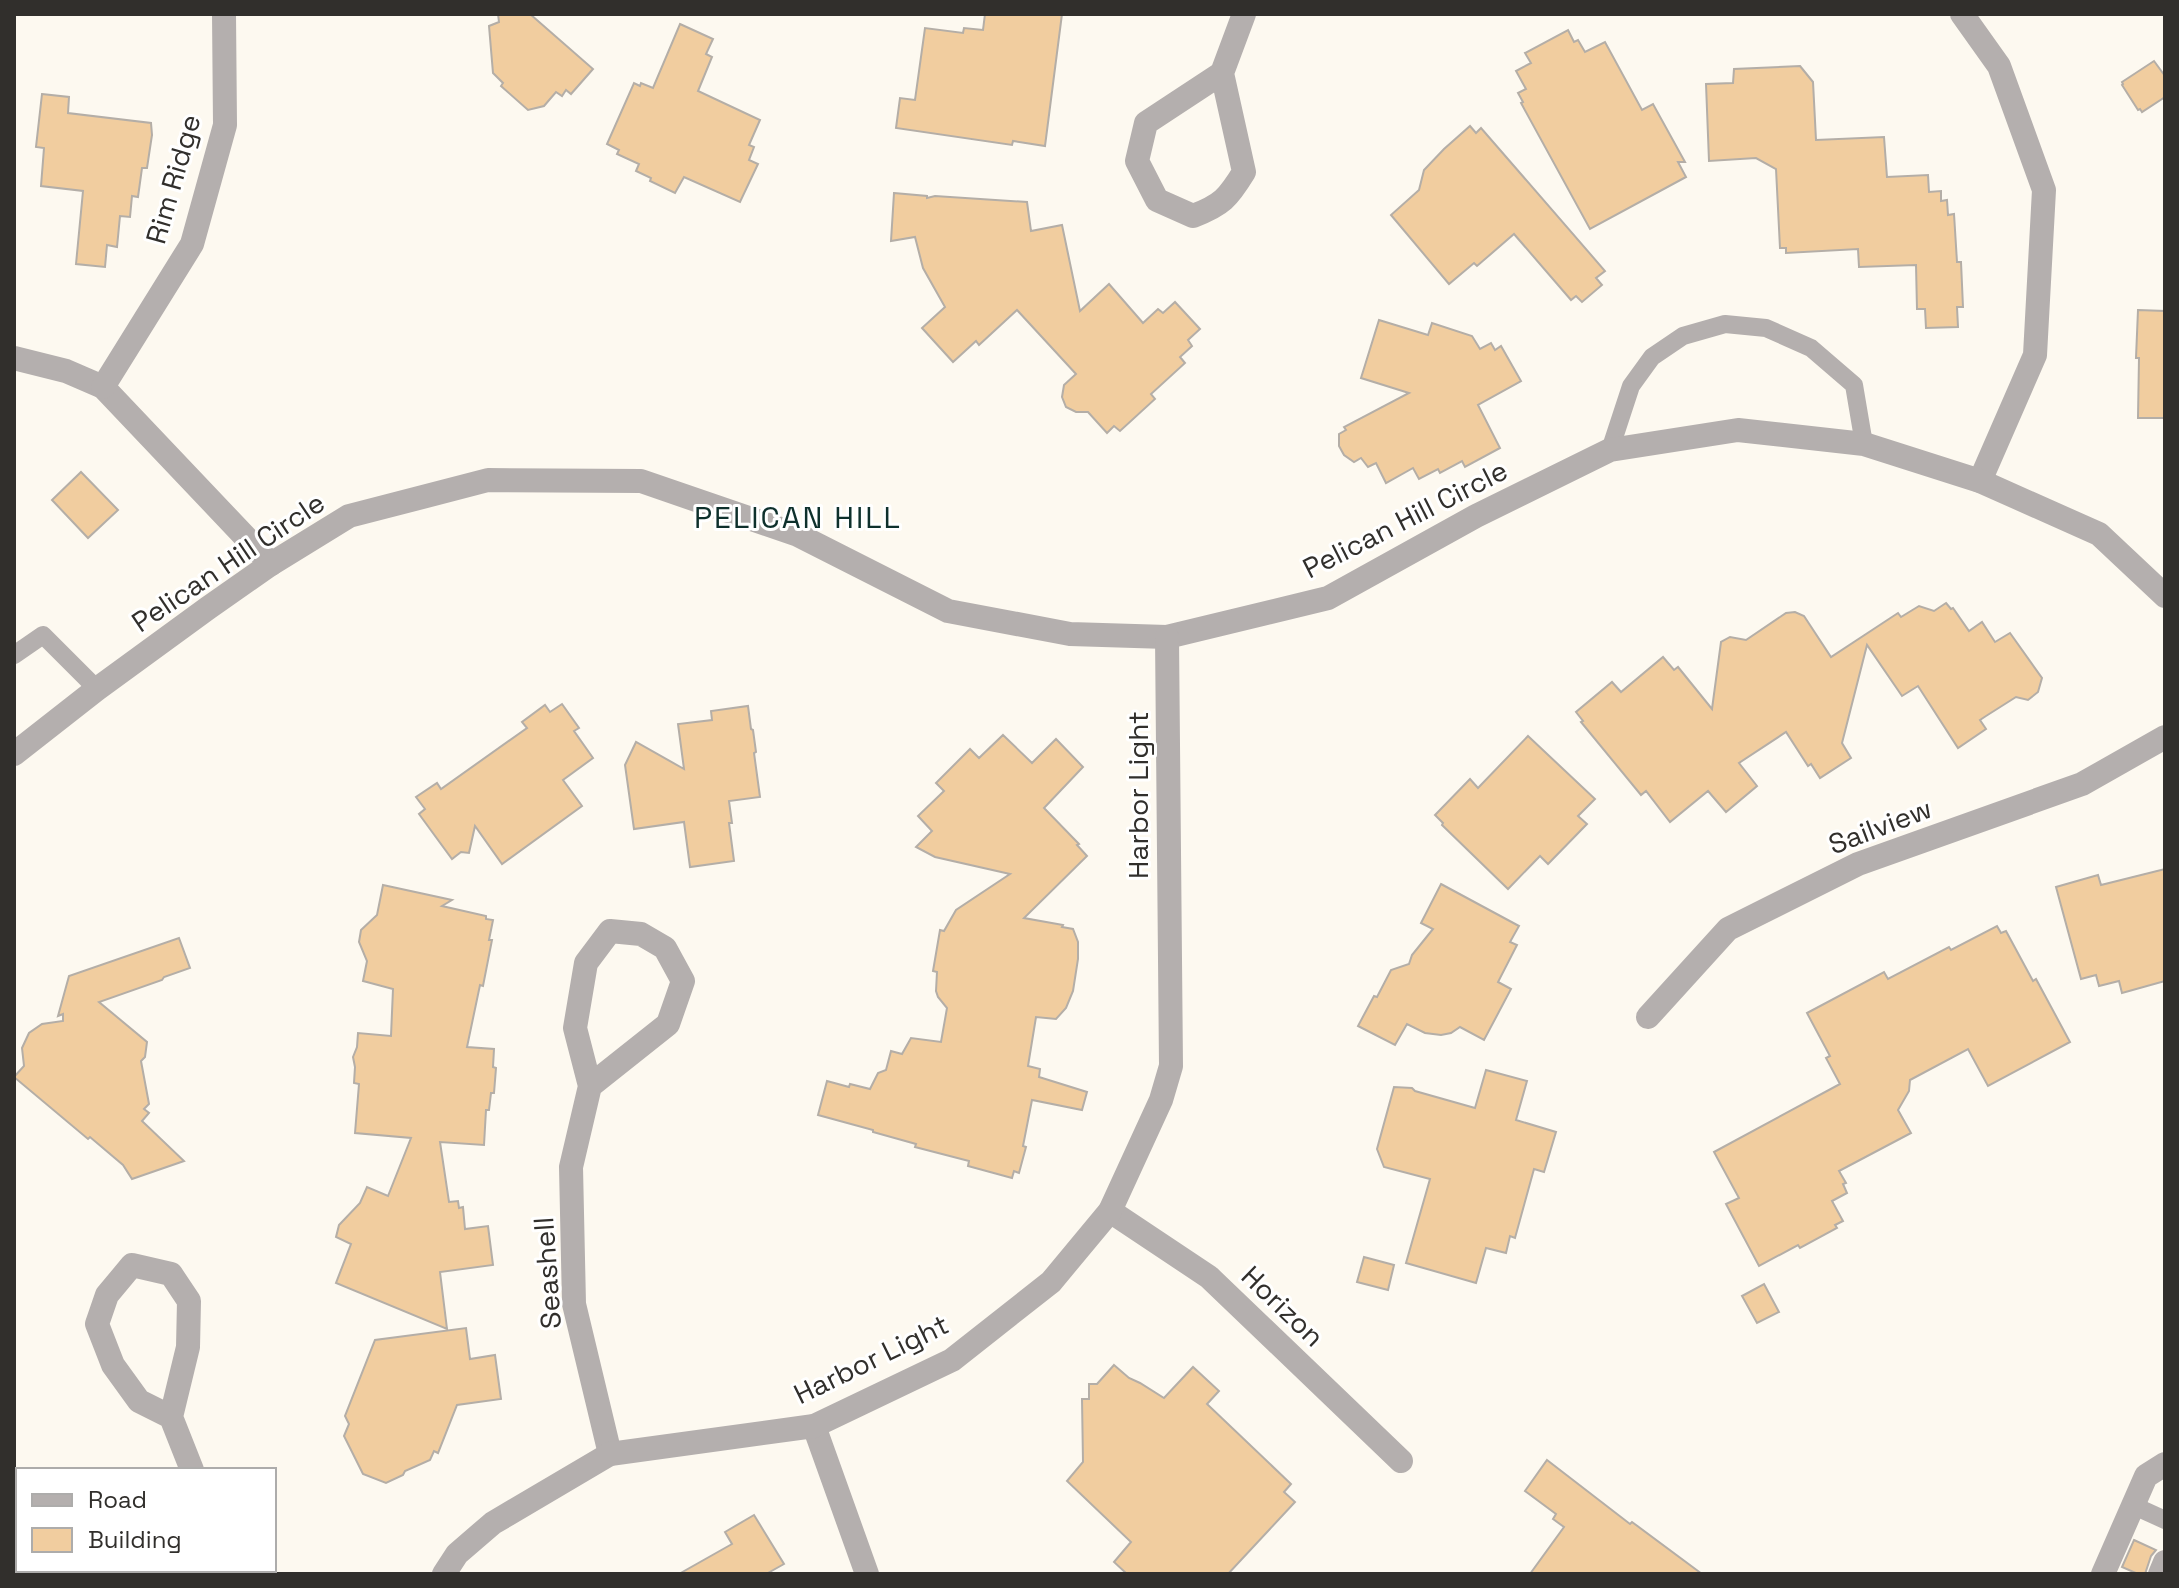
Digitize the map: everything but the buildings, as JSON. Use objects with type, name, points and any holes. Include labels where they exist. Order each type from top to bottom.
[{"type":"street","name":"Rim Ridge","points":[[103,387],[192,244],[225,125],[224,14]]},
{"type":"street","points":[[1222,73],[1146,123],[1137,161],[1157,200],[1193,216],[1214,208],[1231,193],[1244,172],[1222,73],[1244,14]]},
{"type":"street","points":[[1962,14],[1999,66],[2044,190],[2035,355],[1980,481]]},
{"type":"street","points":[[14,358],[66,371],[103,387],[271,564]]},
{"type":"street","name":"Pelican Hill Circle","points":[[14,754],[97,689],[271,564],[349,516],[488,480],[641,481],[798,535],[948,611],[1070,634],[1167,637],[1328,598],[1476,516],[1610,450],[1738,430],[1864,444],[1980,481],[2099,534],[2165,596]]},
{"type":"street","name":"Harbor Light","points":[[444,1574],[457,1554],[493,1523],[610,1454],[814,1426],[952,1360],[1051,1282],[1110,1211],[1161,1100],[1171,1066],[1167,637]]},
{"type":"street","name":"Sailview","points":[[1648,1017],[1728,929],[1858,864],[2082,784],[2165,737]]},
{"type":"street","name":"Seashell","points":[[590,1086],[668,1024],[683,981],[665,948],[641,934],[610,931],[586,963],[575,1028],[590,1086],[571,1167],[574,1304],[610,1454]]},
{"type":"street","name":"Horizon","points":[[1110,1211],[1209,1277],[1401,1461]]},
{"type":"street","points":[[171,1417],[139,1401],[113,1365],[97,1324],[107,1295],[132,1265],[171,1274],[189,1301],[188,1347],[171,1417],[191,1468]]},
{"type":"street","points":[[814,1426],[867,1574]]},
{"type":"street","points":[[2103,1574],[2132,1505],[2155,1470]]},
{"type":"street","points":[[2160,1574],[2165,1562]]},
{"type":"lane","points":[[1610,450],[1631,386],[1652,357],[1683,336],[1725,324],[1766,328],[1811,348],[1854,385],[1864,444]]},
{"type":"lane","points":[[14,655],[43,635],[97,689]]},
{"type":"lane","points":[[2132,1505],[2165,1520]]},
{"type":"district","name":"PELICAN HILL","points":[[798,517]]}]
